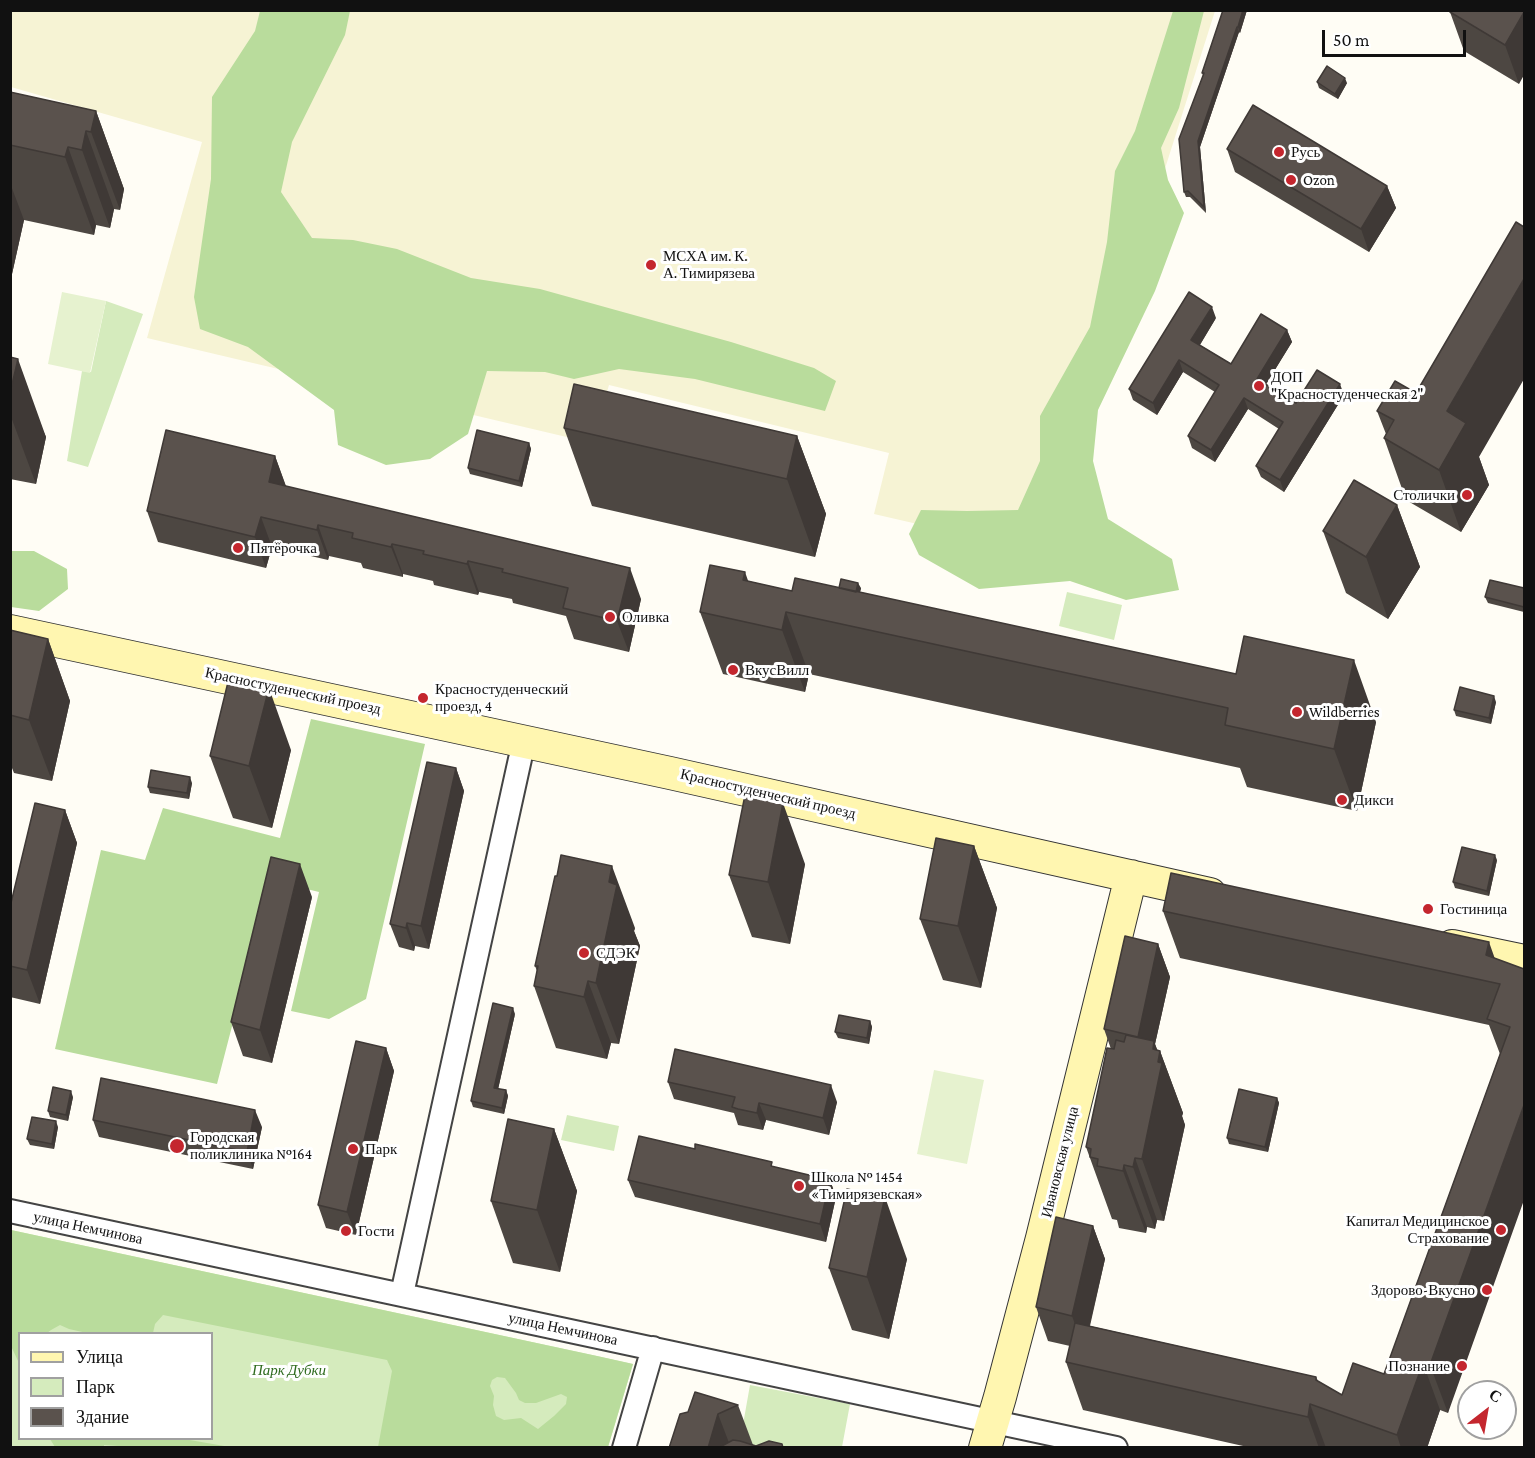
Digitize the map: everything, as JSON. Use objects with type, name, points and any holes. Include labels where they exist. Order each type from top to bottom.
[{"type":"street","name":"Красностуденческий проезд","points":[[10,631],[642,766],[1232,898]]},
{"type":"street","points":[[402,1294],[520,759]]},
{"type":"street","name":"Ивановская улица","points":[[989,1434],[1042,1238],[1131,876]]},
{"type":"street","points":[[1422,940],[1524,961]]},
{"type":"street","name":"улица Немчинова","points":[[10,1211],[653,1348],[989,1434],[1116,1448]]},
{"type":"street","points":[[624,1448],[653,1348]]},
{"type":"shaded area","name":"МСХА им. К. А. Тимирязева","points":[[10,11],[1215,11],[1043,553],[874,514],[889,453],[609,385],[592,443],[147,338],[202,142],[11,87]]},
{"type":"green space","points":[[260,11],[350,11],[345,35],[292,142],[281,192],[312,238],[353,240],[397,249],[471,278],[540,289],[731,342],[814,368],[836,381],[825,411],[695,379],[619,369],[574,379],[545,372],[487,371],[468,434],[430,459],[386,465],[338,445],[334,410],[248,347],[200,329],[194,297],[211,179],[212,97],[255,31]]},
{"type":"green space","points":[[1173,11],[1204,11],[1179,108],[1161,148],[1168,180],[1184,213],[1155,291],[1098,410],[1093,461],[1108,519],[1172,559],[1179,590],[1126,600],[1070,581],[979,589],[919,555],[909,534],[921,510],[1018,510],[1040,461],[1040,416],[1090,327],[1107,242],[1115,171],[1135,131]]},
{"type":"green space","points":[[62,292],[106,301],[90,373],[48,364]]},
{"type":"green space","points":[[106,301],[143,314],[88,467],[67,461],[82,371],[91,372]]},
{"type":"green space","points":[[10,551],[34,551],[67,569],[68,589],[39,611],[11,607]]},
{"type":"green space","points":[[1067,592],[1122,605],[1114,640],[1059,626]]},
{"type":"green space","points":[[311,719],[425,744],[366,999],[329,1019],[291,1011],[319,892],[270,880],[217,1084],[55,1049],[101,850],[145,860],[163,808],[280,838]]},
{"type":"green space","points":[[934,1070],[984,1080],[967,1164],[917,1154]]},
{"type":"green space","points":[[567,1115],[619,1126],[614,1151],[561,1140]]},
{"type":"green space","name":"Парк Дубки","points":[[11,1230],[633,1364],[608,1447],[11,1448]]},
{"type":"green space","name":"Парк Дубки","points":[[11,1230],[633,1364],[608,1447],[378,1447],[392,1371],[387,1360],[163,1315],[155,1324],[153,1332],[82,1332],[60,1325],[48,1332],[18,1332],[18,1361],[11,1346]],"holes":[[[497,1377],[505,1378],[519,1400],[525,1403],[536,1403],[561,1394],[567,1397],[566,1404],[538,1429],[521,1418],[504,1420],[496,1416],[493,1405],[494,1396],[490,1386],[492,1380]]]},
{"type":"green space","points":[[750,1385],[850,1404],[842,1447],[739,1447]]},
{"type":"green space","points":[[51,1440],[190,1440],[230,1447],[118,1448],[118,1446],[104,1445],[104,1448],[55,1447]]},
{"type":"building","points":[[1223,10],[1243,10],[1198,141],[1204,207],[1188,191],[1184,192],[1179,139],[1204,73],[1202,73]]},
{"type":"building","points":[[1451,10],[1524,10],[1524,12],[1505,45],[1450,12]]},
{"type":"building","points":[[1327,66],[1345,78],[1335,94],[1317,82]]},
{"type":"building","points":[[10,92],[96,111],[91,132],[86,131],[82,150],[68,147],[65,157],[10,145]]},
{"type":"building","points":[[1253,105],[1387,186],[1361,229],[1227,149]]},
{"type":"building","points":[[1516,222],[1524,227],[1524,279],[1447,411],[1466,423],[1439,470],[1384,438],[1394,420],[1377,411],[1395,381],[1416,393]]},
{"type":"building","points":[[1189,292],[1212,307],[1191,340],[1231,364],[1261,314],[1287,330],[1257,379],[1296,403],[1317,370],[1340,384],[1280,480],[1256,466],[1283,422],[1244,398],[1211,450],[1188,436],[1219,385],[1179,360],[1153,403],[1129,389]]},
{"type":"building","points":[[10,357],[18,359],[10,393]]},
{"type":"building","points":[[574,384],[797,436],[787,479],[564,428]]},
{"type":"building","points":[[166,430],[275,456],[269,482],[630,568],[617,621],[563,608],[568,588],[502,572],[503,569],[468,561],[467,564],[423,554],[424,551],[392,544],[391,547],[352,538],[353,533],[318,525],[317,530],[261,517],[255,537],[147,511]]},
{"type":"building","points":[[477,430],[529,443],[519,481],[468,468]]},
{"type":"building","points":[[1354,480],[1397,505],[1366,557],[1323,531]]},
{"type":"building","points":[[710,565],[745,572],[743,580],[792,591],[795,578],[1236,674],[1244,636],[1354,660],[1334,749],[1225,725],[1228,708],[786,612],[782,630],[700,612]]},
{"type":"building","points":[[841,579],[858,583],[856,592],[839,588]]},
{"type":"building","points":[[1490,580],[1524,588],[1524,607],[1485,597]]},
{"type":"building","points":[[10,630],[48,639],[29,720],[10,715]]},
{"type":"building","points":[[229,678],[269,688],[249,766],[210,756]]},
{"type":"building","points":[[1460,687],[1494,696],[1489,718],[1454,710]]},
{"type":"building","points":[[427,762],[456,768],[421,926],[407,923],[406,928],[390,924]]},
{"type":"building","points":[[151,770],[190,777],[187,793],[148,787]]},
{"type":"building","points":[[745,795],[783,803],[768,882],[729,875]]},
{"type":"building","points":[[35,803],[65,810],[27,970],[10,966],[10,907]]},
{"type":"building","points":[[936,838],[974,846],[958,926],[920,919]]},
{"type":"building","points":[[1462,847],[1495,855],[1487,891],[1453,882]]},
{"type":"building","points":[[561,855],[612,866],[609,882],[617,885],[596,983],[588,981],[584,997],[534,986],[538,966],[535,966]]},
{"type":"building","points":[[271,857],[300,864],[260,1030],[231,1022]]},
{"type":"building","points":[[1171,873],[1489,942],[1486,955],[1524,969],[1524,1105],[1430,1365],[1423,1363],[1397,1435],[1310,1404],[1308,1417],[1066,1362],[1075,1323],[1316,1377],[1316,1380],[1342,1395],[1353,1363],[1384,1374],[1510,1027],[1487,1019],[1500,984],[1163,911]]},
{"type":"building","points":[[1125,936],[1158,944],[1138,1037],[1104,1029]]},
{"type":"building","points":[[493,1003],[513,1008],[494,1088],[506,1090],[502,1108],[471,1101]]},
{"type":"building","points":[[839,1015],[870,1021],[867,1038],[835,1032]]},
{"type":"building","points":[[1126,1035],[1154,1041],[1153,1049],[1160,1051],[1158,1062],[1162,1063],[1142,1159],[1135,1158],[1133,1167],[1124,1165],[1123,1171],[1097,1166],[1098,1159],[1090,1157],[1091,1149],[1086,1147],[1107,1048],[1114,1049],[1116,1040],[1124,1042]]},
{"type":"building","points":[[356,1041],[386,1048],[347,1212],[318,1205]]},
{"type":"building","points":[[675,1049],[831,1085],[823,1118],[759,1103],[757,1113],[738,1109],[732,1107],[735,1097],[668,1082]]},
{"type":"building","points":[[101,1078],[255,1110],[247,1152],[93,1120]]},
{"type":"building","points":[[53,1087],[71,1091],[66,1115],[48,1111]]},
{"type":"building","points":[[1239,1089],[1277,1098],[1265,1147],[1227,1138]]},
{"type":"building","points":[[32,1117],[56,1121],[52,1144],[27,1139]]},
{"type":"building","points":[[508,1119],[554,1129],[537,1210],[491,1201]]},
{"type":"building","points":[[639,1136],[695,1149],[695,1144],[772,1162],[771,1166],[830,1180],[820,1224],[628,1180]]},
{"type":"building","points":[[847,1189],[885,1197],[867,1277],[829,1268]]},
{"type":"building","points":[[1056,1217],[1093,1226],[1072,1316],[1036,1307]]},
{"type":"building","points":[[695,1392],[738,1405],[718,1414],[708,1448],[669,1448],[680,1414],[688,1412]]},
{"type":"building","points":[[733,1440],[756,1446],[769,1441],[782,1444],[783,1448],[718,1448]]},
{"type":"place","name":"Русь","points":[[1279,152]]},
{"type":"place","name":"Ozon","points":[[1291,180]]},
{"type":"place","name":"МСХА им. К. А. Тимирязева","points":[[651,265]]},
{"type":"place","name":"ДОП \"Красностуденческая 2\"","points":[[1259,386]]},
{"type":"place","name":"Столички","points":[[1467,495]]},
{"type":"place","name":"Пятёрочка","points":[[238,548]]},
{"type":"place","name":"Оливка","points":[[610,617]]},
{"type":"place","name":"ВкусВилл","points":[[733,670]]},
{"type":"place","name":"Красностуденческий проезд, 4","points":[[423,698]]},
{"type":"place","name":"Wildberries","points":[[1297,712]]},
{"type":"place","name":"Дикси","points":[[1342,800]]},
{"type":"place","name":"Гостиница","points":[[1428,909]]},
{"type":"place","name":"СДЭК","points":[[584,953]]},
{"type":"place","name":"Городская поликлиника №164","points":[[177,1146]]},
{"type":"place","name":"Парк","points":[[353,1149]]},
{"type":"place","name":"Школа № 1454 «Тимирязевская»","points":[[799,1186]]},
{"type":"place","name":"Капитал Медицинское Страхование","points":[[1501,1230]]},
{"type":"place","name":"Гости","points":[[346,1231]]},
{"type":"place","name":"Здорово-Вкусно","points":[[1487,1290]]},
{"type":"place","name":"Познание","points":[[1462,1366]]}]
